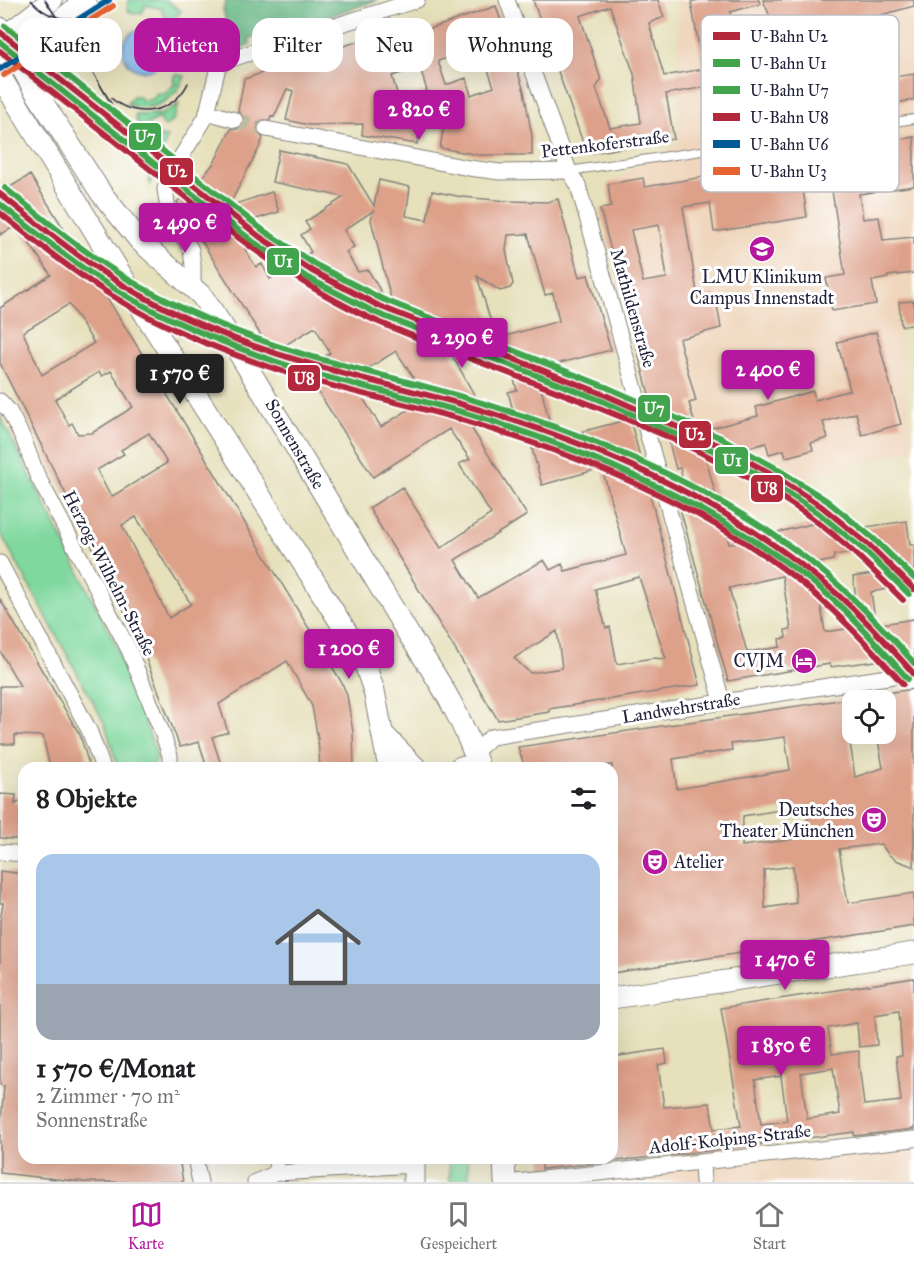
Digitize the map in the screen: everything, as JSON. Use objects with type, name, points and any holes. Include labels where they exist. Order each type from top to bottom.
[{"type":"main road","points":[[4,45],[52,0]]},
{"type":"main road","points":[[4,45],[86,0]]},
{"type":"main road","name":"Sonnenstraße","points":[[4,45],[112,207],[140,241],[193,287],[208,304],[251,371],[409,635],[439,680],[462,725],[467,762]]},
{"type":"main road","points":[[0,76],[117,268],[363,658],[374,691],[388,762]]},
{"type":"main road","points":[[384,735],[410,762]]},
{"type":"main road","points":[[618,997],[914,953]]},
{"type":"main road","points":[[504,1164],[505,1182]]},
{"type":"street","points":[[193,287],[191,250],[168,210],[165,189],[171,174],[207,112],[215,76],[221,64],[417,0]]},
{"type":"street","name":"Mathildenstraße","points":[[507,0],[569,171],[578,185],[722,701]]},
{"type":"street","points":[[207,112],[235,120]]},
{"type":"street","name":"Pettenkoferstraße","points":[[266,129],[500,172],[569,171]]},
{"type":"street","name":"Herzog-Wilhelm-Straße","points":[[0,401],[9,411],[23,438],[37,475],[129,650],[162,732],[170,762]]},
{"type":"street","points":[[0,563],[88,730],[101,762]]},
{"type":"street","name":"Landwehrstraße","points":[[470,762],[491,737],[914,673]]},
{"type":"street","points":[[0,852],[18,854]]},
{"type":"street","name":"Adolf-Kolping-Straße","points":[[515,1182],[914,1139]]},
{"type":"street","points":[[702,1162],[703,1182]]},
{"type":"street","points":[[196,1164],[200,1182]]},
{"type":"street","points":[[255,1182],[273,1172],[414,1168]]},
{"type":"lane","name":"Pettenkoferstraße","points":[[899,121],[914,119]]},
{"type":"lane","name":"Pettenkoferstraße","points":[[569,171],[701,151]]},
{"type":"shaded area","name":"LMU Klinikum Campus Innenstadt","points":[[678,0],[914,0],[914,290],[897,315],[914,449],[803,480],[809,503],[687,535],[600,209],[611,207],[608,184],[679,141]]},
{"type":"shaded area","points":[[914,1145],[914,1182],[528,1182]]},
{"type":"green space","points":[[128,0],[166,0],[181,11],[176,17],[167,18],[162,9],[146,5],[142,13],[134,14],[128,11]]},
{"type":"green space","points":[[227,0],[378,0],[322,18],[252,18],[250,45],[240,48],[240,18],[225,18],[223,9]]},
{"type":"green space","points":[[175,74],[185,76],[176,92],[162,103],[145,107],[127,104],[133,96],[139,96],[142,101],[153,99],[157,93],[164,94],[175,84],[173,79]]},
{"type":"green space","points":[[179,104],[173,120],[166,126],[159,118],[140,128],[135,117],[136,115],[162,114]]},
{"type":"green space","points":[[160,136],[167,137],[163,151],[155,146],[150,148],[146,154],[146,161],[149,165],[160,160],[150,185],[141,145]]},
{"type":"green space","points":[[0,416],[116,645],[156,753],[156,762],[116,762],[105,724],[0,532]]},
{"type":"green space","points":[[449,1164],[468,1164],[469,1182],[450,1182]]},
{"type":"water","points":[[134,32],[134,68],[129,65],[123,50],[129,35]]},
{"type":"building","points":[[533,0],[658,0],[664,17],[649,23],[664,76],[701,69],[701,88],[666,94],[674,139],[587,154],[558,72],[573,72],[573,18],[539,18]],"holes":[[[610,6],[634,74],[641,123],[610,128],[596,88],[601,80],[580,16]]]},
{"type":"building","points":[[759,0],[760,4],[730,12],[730,15],[701,15],[701,58],[691,2]]},
{"type":"building","points":[[763,0],[914,0],[914,6],[882,15],[769,15]]},
{"type":"building","points":[[496,6],[500,18],[462,18]]},
{"type":"building","points":[[446,23],[446,58],[438,61],[446,85],[466,78],[471,95],[494,87],[489,72],[518,72],[524,91],[532,136],[532,155],[479,155],[440,148],[447,108],[422,116],[417,144],[362,135],[363,124],[309,125],[286,120],[293,91],[287,89],[274,117],[271,116],[270,120],[258,123],[257,132],[263,138],[229,206],[272,192],[279,212],[246,222],[249,228],[236,235],[256,267],[262,264],[270,279],[311,252],[301,235],[310,229],[305,222],[344,197],[272,182],[279,150],[348,164],[374,206],[379,180],[410,187],[406,216],[427,220],[432,191],[462,197],[508,201],[547,202],[558,199],[579,277],[588,275],[611,350],[536,369],[554,439],[630,419],[700,685],[549,709],[549,712],[498,720],[369,508],[402,487],[441,548],[491,514],[459,464],[470,459],[449,429],[373,477],[304,370],[330,353],[315,327],[272,353],[177,202],[214,163],[231,129],[238,129],[244,123],[244,117],[238,111],[244,79],[265,72],[343,72],[343,46],[355,42],[355,72],[404,72],[392,76],[399,100],[427,91],[421,72],[434,72],[434,28]],"holes":[[[373,211],[371,220],[395,315],[368,270],[358,272],[346,252],[354,247],[344,230]],[[528,234],[545,295],[553,293],[559,321],[502,337],[517,390],[508,392],[520,436],[528,434],[542,485],[602,468],[626,555],[565,571],[562,564],[550,570],[544,560],[478,598],[455,560],[527,515],[465,418],[482,409],[446,344],[494,332],[477,276],[500,291],[510,288],[513,284],[506,250],[508,235]],[[396,351],[427,398],[381,427],[351,379]],[[639,577],[666,659],[653,658],[617,664],[610,627],[606,628],[595,589]],[[557,631],[562,668],[530,673],[514,658]]]},
{"type":"building","points":[[914,74],[914,100],[899,102],[899,76]]},
{"type":"building","points":[[914,137],[914,186],[899,188],[899,139]]},
{"type":"building","points":[[30,175],[154,373],[342,683],[347,695],[353,732],[354,762],[320,762],[312,706],[287,661],[219,704],[228,732],[212,737],[220,762],[205,762],[199,742],[180,747],[138,638],[0,363],[0,308],[51,275],[17,225],[0,235],[0,193]],"holes":[[[69,304],[94,343],[42,375],[23,332]],[[111,371],[133,407],[92,433],[78,434],[72,423],[69,425],[55,399],[99,372],[102,376]],[[149,433],[167,463],[111,497],[97,470],[124,454],[121,450]],[[136,517],[191,604],[169,618],[122,525]]]},
{"type":"building","points":[[701,177],[701,192],[803,192],[807,217],[714,232],[710,203],[683,207],[698,298],[715,294],[721,328],[679,339],[696,401],[689,403],[697,432],[758,416],[756,407],[813,391],[815,400],[850,390],[837,342],[876,332],[901,424],[862,435],[856,413],[823,422],[828,438],[811,443],[813,450],[786,457],[784,450],[769,454],[766,443],[706,459],[729,544],[836,518],[838,531],[907,521],[910,545],[914,545],[914,570],[895,571],[898,587],[871,592],[876,625],[914,619],[914,656],[830,667],[830,664],[728,681],[679,505],[689,502],[680,468],[676,469],[667,435],[671,434],[662,403],[652,406],[600,209],[611,207],[608,184],[643,178],[645,187]],"holes":[[[659,225],[667,278],[643,282],[631,230]],[[884,549],[886,572],[890,572],[853,577],[860,627],[825,632],[814,564],[833,560],[834,555]],[[782,576],[791,629],[785,630],[786,638],[779,639],[780,647],[747,652],[729,588]]]},
{"type":"building","points":[[832,192],[873,192],[859,194],[863,219],[879,217],[883,240],[914,237],[914,273],[888,276],[888,278],[872,281],[876,304],[832,311],[826,278],[845,275]]},
{"type":"building","points":[[914,301],[914,325],[901,326],[899,302]]},
{"type":"building","points":[[0,599],[80,735],[88,762],[49,762],[43,736],[15,735],[15,744],[0,744],[0,686],[20,686],[0,651]]},
{"type":"building","points":[[914,689],[914,867],[896,860],[881,844],[839,849],[848,903],[914,893],[914,926],[618,972],[618,762],[523,762],[518,747],[842,699],[842,744],[850,744],[855,777],[883,768],[879,744],[896,744],[896,691]],"holes":[[[785,737],[790,770],[677,789],[673,759],[732,750],[731,744]],[[806,806],[810,837],[742,846],[743,816]],[[793,866],[796,903],[765,908],[764,870]]]},
{"type":"building","points":[[0,794],[16,795],[18,840],[0,838]]},
{"type":"building","points":[[0,871],[18,873],[18,1164],[180,1164],[183,1182],[84,1182],[0,1173],[4,1086],[0,1085],[0,921],[3,903],[0,903]]},
{"type":"building","points":[[914,978],[914,1129],[854,1136],[854,1132],[618,1161],[618,1056],[665,1049],[667,1063],[658,1065],[664,1107],[710,1103],[714,1129],[741,1126],[721,1008]],"holes":[[[899,1011],[902,1056],[896,1056],[901,1101],[864,1105],[859,1051],[832,1054],[828,1028],[857,1023],[859,1047],[877,1045],[875,1015]],[[786,1036],[790,1060],[765,1064],[761,1039]],[[833,1068],[840,1114],[807,1119],[801,1073]],[[781,1076],[787,1121],[761,1124],[755,1080]]]},
{"type":"building","points":[[542,1164],[588,1164],[542,1169]]},
{"type":"tunnel","points":[[235,120],[266,129]]},
{"type":"tram line","points":[[31,0],[47,13],[64,18],[82,17],[101,10]]},
{"type":"tram line","points":[[45,0],[57,18]]},
{"type":"tram line","points":[[113,2],[93,24],[86,42],[86,51],[92,71],[136,146]]},
{"type":"tram line","points":[[111,98],[132,109],[154,110],[174,101],[188,83]]},
{"type":"metro line","name":"U6","points":[[0,69],[109,0]]},
{"type":"metro line","name":"U3","points":[[4,75],[113,6]]},
{"type":"metro line","name":"U7","points":[[5,26],[264,231],[316,265],[382,299],[606,387],[719,437],[774,467],[826,500],[874,539],[914,578]]},
{"type":"metro line","name":"U2","points":[[0,32],[260,237],[312,271],[379,306],[603,394],[716,444],[770,473],[821,506],[869,545],[914,589]]},
{"type":"metro line","name":"U1","points":[[0,42],[255,243],[308,278],[376,313],[600,400],[712,450],[766,479],[817,512],[864,550],[909,594]]},
{"type":"metro line","name":"U8","points":[[0,51],[215,220],[265,257],[317,291],[374,320],[598,407],[708,456],[761,485],[812,518],[848,547],[903,600]]},
{"type":"metro line","name":"U7","points":[[5,188],[117,273],[158,296],[213,322],[309,356],[446,392],[560,429],[652,467],[697,489],[782,540],[821,570],[846,592],[914,663]]},
{"type":"metro line","name":"U2","points":[[0,194],[74,252],[134,292],[210,329],[288,357],[511,420],[602,453],[691,495],[774,545],[827,585],[866,622],[914,674]]},
{"type":"metro line","name":"U1","points":[[0,204],[74,262],[113,288],[191,328],[305,371],[462,412],[554,443],[599,460],[686,501],[770,551],[823,590],[908,679]]},
{"type":"metro line","name":"U8","points":[[0,213],[91,282],[129,306],[186,335],[284,372],[459,419],[551,449],[597,467],[686,508],[729,532],[808,588],[857,634],[903,684]]},
{"type":"place","name":"LMU Klinikum Campus Innenstadt","points":[[762,249]]},
{"type":"place","name":"CVJM","points":[[804,661]]},
{"type":"place","name":"Deutsches Theater München","points":[[874,820]]},
{"type":"place","name":"Atelier","points":[[655,862]]}]
